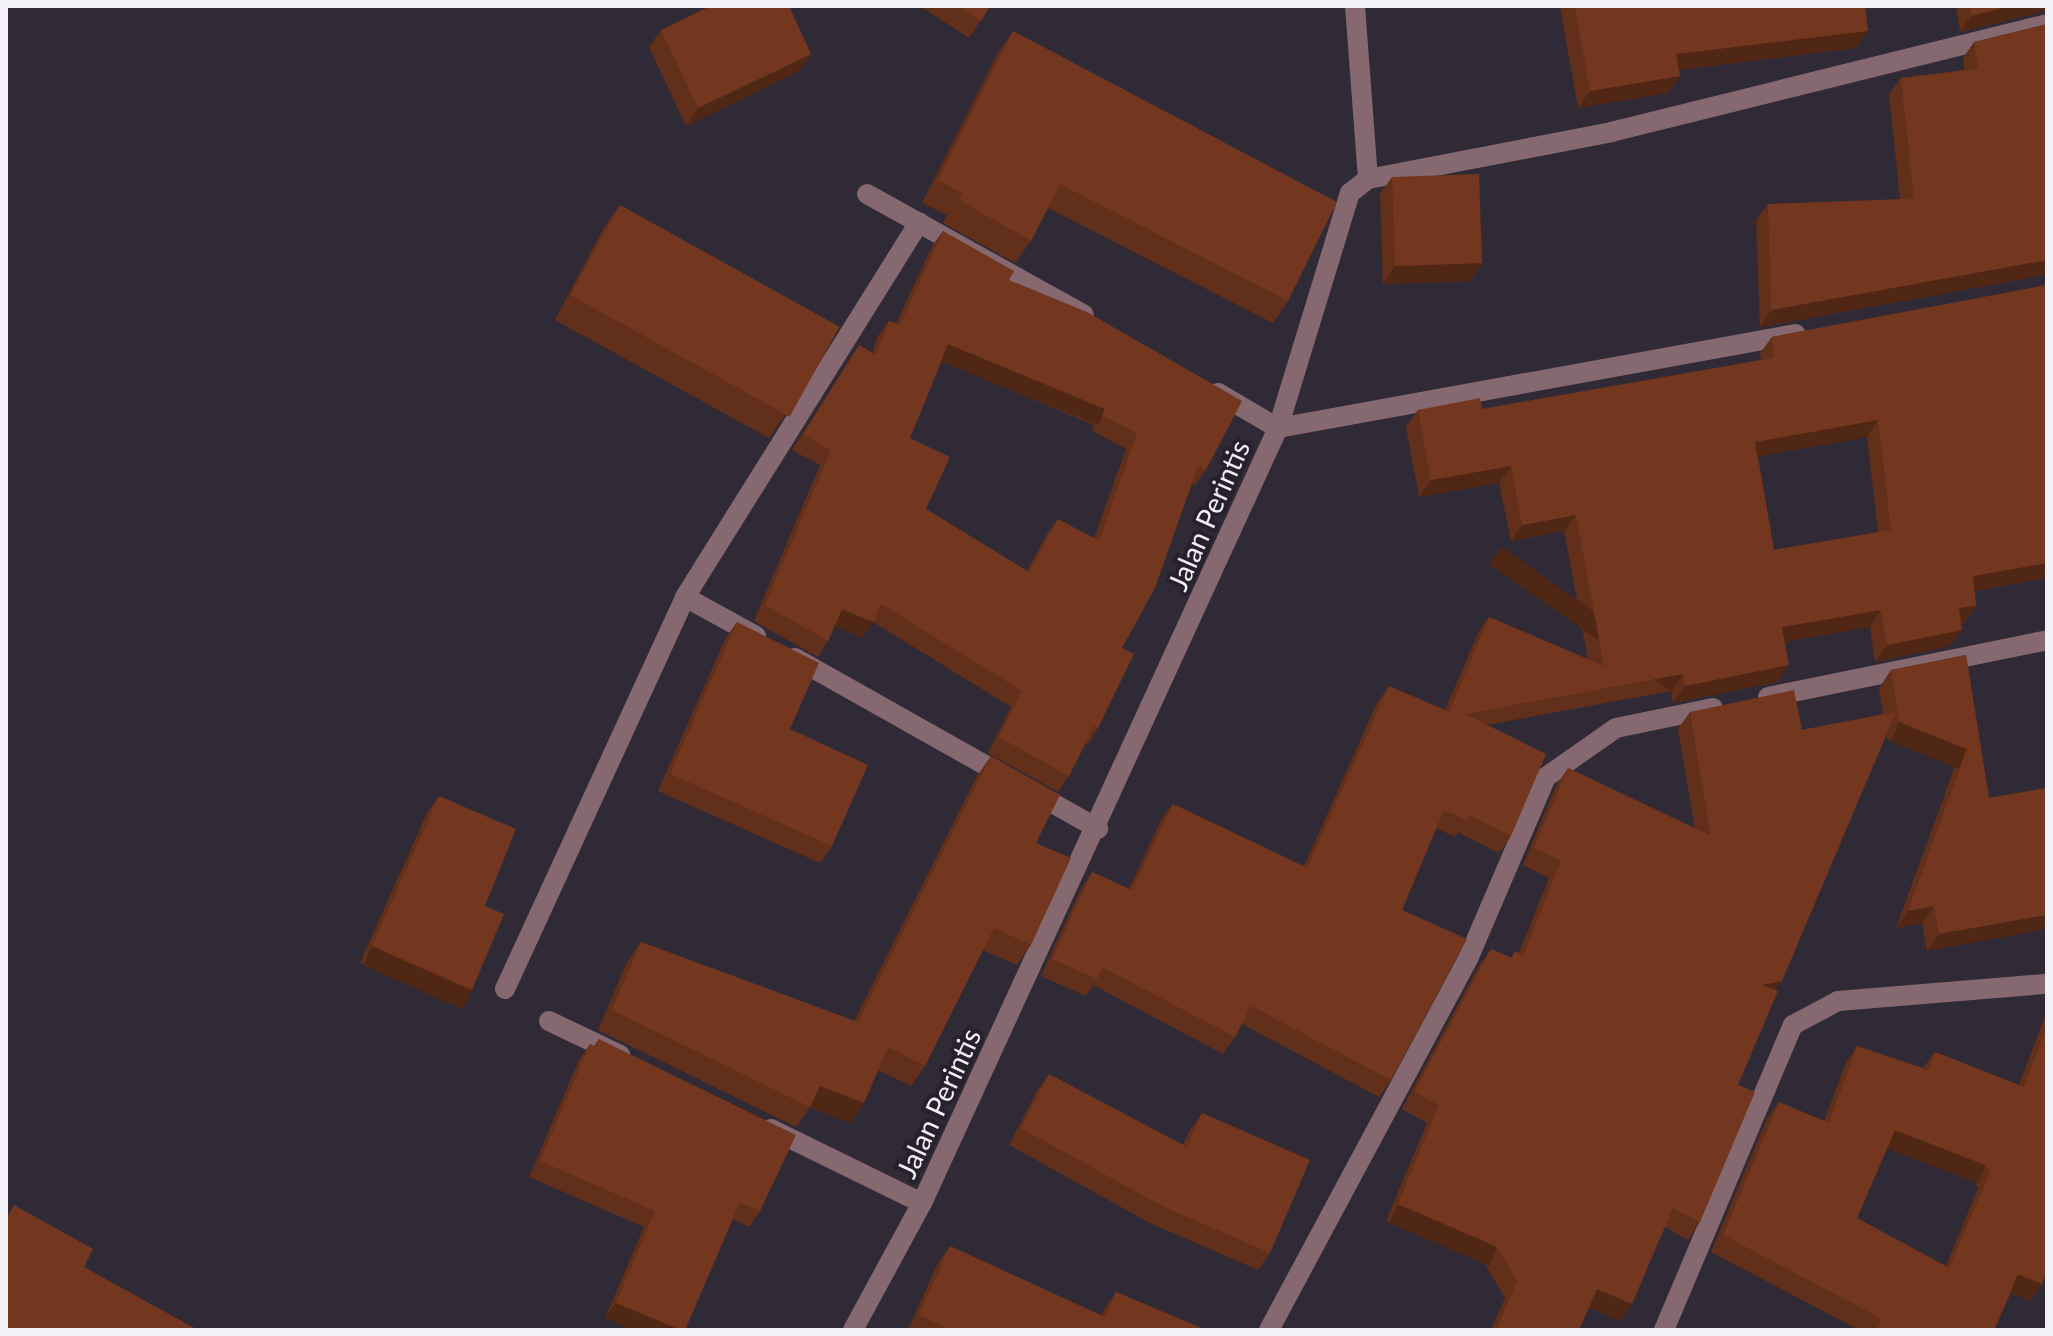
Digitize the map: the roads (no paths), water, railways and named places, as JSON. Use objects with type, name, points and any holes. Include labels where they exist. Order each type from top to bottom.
[{"type":"street","points":[[1355,6],[1368,179]]},
{"type":"street","points":[[1195,380],[1278,428],[1350,193],[1368,179],[1611,132],[2047,24]]},
{"type":"street","points":[[867,194],[1099,323]]},
{"type":"street","points":[[505,989],[685,597],[919,222]]},
{"type":"street","name":"Jalan Perintis","points":[[853,1330],[922,1203],[1098,829],[1278,428],[1812,331]]},
{"type":"street","points":[[685,597],[1098,829]]},
{"type":"street","points":[[1269,1330],[1468,959],[1546,777],[1616,728],[2047,640]]},
{"type":"street","points":[[1664,1330],[1793,1025],[1838,1001],[2047,984]]},
{"type":"street","points":[[549,1021],[636,1063]]},
{"type":"street","points":[[750,1119],[922,1203]]}]
